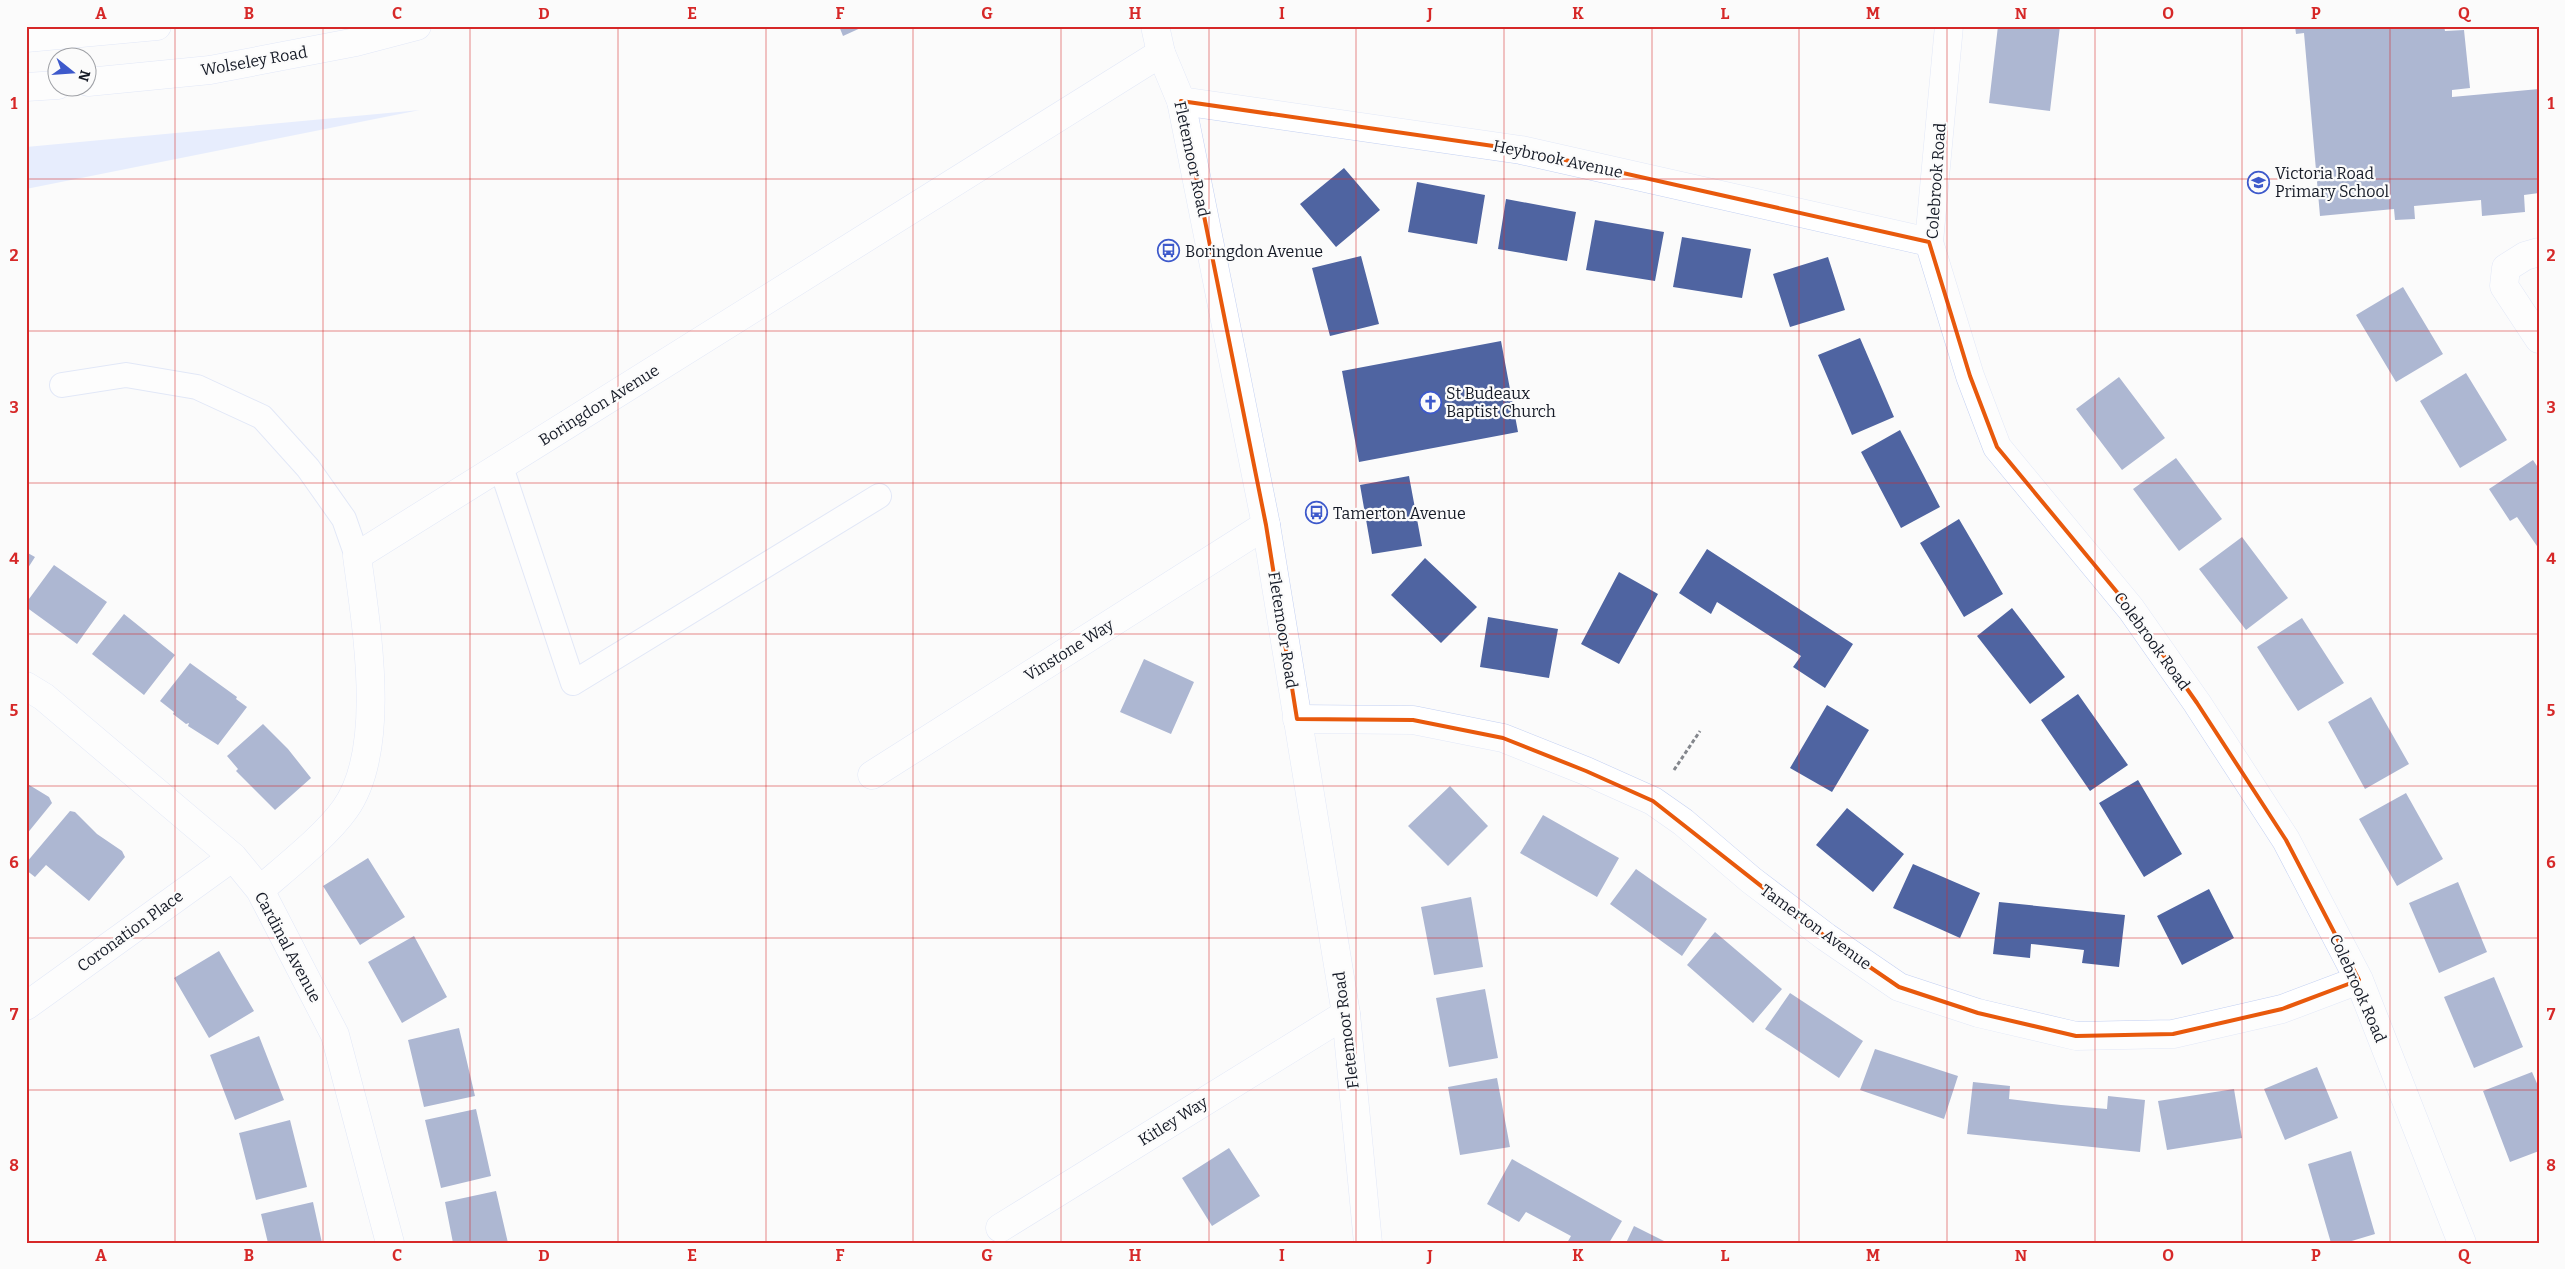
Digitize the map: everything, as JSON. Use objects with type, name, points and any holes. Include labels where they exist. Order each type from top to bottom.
[{"type":"street","points":[[26,38],[110,28],[157,26]]},
{"type":"street","name":"Wolseley Road","points":[[98,81],[210,70],[356,42],[418,26]]},
{"type":"street","name":"Fletemoor Road","points":[[1155,26],[1161,53],[1181,102],[1266,525],[1346,1014],[1368,1243]]},
{"type":"street","name":"Colebrook Road","points":[[1949,26],[1930,242],[1970,376],[1997,447],[2130,609],[2197,703],[2286,840],[2359,980],[2462,1243]]},
{"type":"street","name":"Boringdon Avenue","points":[[356,556],[1161,53]]},
{"type":"street","points":[[26,87],[48,85]]},
{"type":"street","name":"Heybrook Avenue","points":[[1181,102],[1522,150],[1930,242]]},
{"type":"street","points":[[2539,252],[2525,256],[2506,268],[2504,286],[2539,339]]},
{"type":"street","name":"Vinstone Way","points":[[872,775],[1266,525]]},
{"type":"street","points":[[260,890],[344,810],[360,784],[368,738],[370,659],[356,556]]},
{"type":"street","name":"Cardinal Avenue","points":[[26,686],[44,696],[233,857],[260,890],[335,1035],[390,1243]]},
{"type":"street","name":"Tamerton Avenue","points":[[1297,719],[1413,720],[1503,738],[1586,771],[1653,801],[1683,822],[1751,880],[1826,938],[1899,987],[1978,1013],[2076,1036],[2174,1034],[2282,1009],[2359,980]]},
{"type":"street","name":"Coronation Place","points":[[26,1006],[233,857]]},
{"type":"street","name":"Kitley Way","points":[[1000,1228],[1346,1014]]},
{"type":"lane","points":[[62,385],[126,375],[197,387],[262,417],[308,468],[344,519],[356,556]]},
{"type":"lane","points":[[500,467],[573,683],[879,496]]},
{"type":"path","points":[[1653,801],[1700,731]]},
{"type":"highlighted area","points":[[1181,101],[1521,150],[1929,242],[1970,376],[1997,447],[2131,609],[2197,703],[2286,840],[2359,980],[2282,1009],[2173,1034],[2076,1036],[1978,1013],[1899,987],[1826,937],[1653,801],[1586,771],[1503,738],[1413,720],[1297,719],[1266,525]]},
{"type":"shaded area","points":[[420,110],[26,189],[26,147]]},
{"type":"building","points":[[839,26],[865,26],[843,36]]},
{"type":"building","points":[[1998,26],[2060,26],[2050,111],[1989,103]]},
{"type":"building","points":[[2295,26],[2444,26],[2445,31],[2464,30],[2470,88],[2452,90],[2452,97],[2539,89],[2539,193],[2524,195],[2525,212],[2482,216],[2481,200],[2414,206],[2415,219],[2395,220],[2394,209],[2320,216],[2304,33],[2296,34]]},
{"type":"building","points":[[1344,168],[1380,210],[1336,247],[1300,204]]},
{"type":"building","points":[[1417,182],[1485,195],[1477,244],[1408,232]]},
{"type":"building","points":[[1506,199],[1576,212],[1567,261],[1498,249]]},
{"type":"building","points":[[1595,220],[1664,232],[1655,281],[1586,270]]},
{"type":"building","points":[[1682,237],[1751,249],[1742,298],[1673,287]]},
{"type":"building","points":[[1361,256],[1379,324],[1330,336],[1312,268]]},
{"type":"building","points":[[1828,257],[1845,310],[1790,327],[1773,274]]},
{"type":"building","points":[[2403,287],[2443,354],[2396,382],[2356,315]]},
{"type":"building","points":[[1860,338],[1894,417],[1852,435],[1818,355]]},
{"type":"building","name":"St Budeaux Baptist Church","points":[[1501,341],[1518,432],[1359,462],[1342,371]]},
{"type":"building","points":[[2466,373],[2507,440],[2460,468],[2420,401]]},
{"type":"building","points":[[2119,377],[2165,438],[2122,470],[2076,409]]},
{"type":"building","points":[[1900,430],[1940,507],[1901,528],[1861,452]]},
{"type":"building","points":[[2176,458],[2222,519],[2179,551],[2133,489]]},
{"type":"building","points":[[2533,460],[2539,469],[2539,549],[2517,517],[2510,521],[2489,489]]},
{"type":"building","points":[[1409,476],[1422,546],[1372,554],[1360,485]]},
{"type":"building","points":[[1959,519],[2003,594],[1964,617],[1920,543]]},
{"type":"building","points":[[2242,537],[2288,598],[2246,630],[2199,569]]},
{"type":"building","points":[[1707,549],[1853,644],[1825,688],[1793,667],[1801,656],[1717,602],[1711,614],[1679,593]]},
{"type":"building","points":[[26,552],[35,557],[26,571]]},
{"type":"building","points":[[1425,558],[1477,607],[1441,643],[1391,595]]},
{"type":"building","points":[[54,565],[107,602],[77,644],[26,607],[26,603]]},
{"type":"building","points":[[1619,572],[1658,594],[1619,664],[1581,644]]},
{"type":"building","points":[[2012,608],[2065,677],[2030,704],[1977,636]]},
{"type":"building","points":[[124,614],[175,655],[144,695],[92,654]]},
{"type":"building","points":[[1488,617],[1558,629],[1549,678],[1480,667]]},
{"type":"building","points":[[2302,618],[2344,683],[2298,711],[2257,647]]},
{"type":"building","points":[[1144,659],[1194,682],[1171,734],[1120,712]]},
{"type":"building","points":[[190,663],[237,697],[236,699],[247,707],[218,745],[188,726],[189,723],[186,724],[160,701]]},
{"type":"building","points":[[2078,694],[2128,765],[2090,791],[2041,720]]},
{"type":"building","points":[[2371,697],[2409,764],[2365,789],[2328,722]]},
{"type":"building","points":[[1827,705],[1869,730],[1832,792],[1790,768]]},
{"type":"building","points":[[263,724],[288,749],[311,778],[275,810],[236,771],[238,769],[227,756]]},
{"type":"building","points":[[2138,780],[2182,854],[2144,877],[2099,803]]},
{"type":"building","points":[[26,783],[49,797],[52,803],[26,835]]},
{"type":"building","points":[[1450,786],[1488,826],[1448,866],[1408,826]]},
{"type":"building","points":[[2406,793],[2443,859],[2397,886],[2359,819]]},
{"type":"building","points":[[1847,808],[1904,854],[1873,892],[1816,845]]},
{"type":"building","points":[[70,811],[75,812],[97,834],[122,851],[125,857],[89,901],[46,865],[35,877],[26,870],[26,863]]},
{"type":"building","points":[[1543,815],[1619,858],[1597,897],[1520,853]]},
{"type":"building","points":[[368,858],[405,917],[360,945],[323,886]]},
{"type":"building","points":[[1913,864],[1980,893],[1960,938],[1893,908]]},
{"type":"building","points":[[1636,869],[1707,919],[1682,956],[1610,904]]},
{"type":"building","points":[[2458,882],[2487,952],[2439,973],[2409,903]]},
{"type":"building","points":[[2209,889],[2234,938],[2182,965],[2157,916]]},
{"type":"building","points":[[1471,897],[1483,967],[1434,975],[1421,907]]},
{"type":"building","points":[[1999,902],[2125,915],[2119,967],[2082,963],[2084,950],[2031,944],[2030,958],[1993,954]]},
{"type":"building","points":[[1715,932],[1782,989],[1753,1023],[1687,965]]},
{"type":"building","points":[[414,936],[447,997],[402,1023],[368,962]]},
{"type":"building","points":[[219,951],[254,1011],[209,1038],[174,978]]},
{"type":"building","points":[[2494,977],[2523,1047],[2474,1068],[2444,997]]},
{"type":"building","points":[[1485,989],[1498,1058],[1449,1067],[1436,998]]},
{"type":"building","points":[[1790,993],[1863,1041],[1839,1078],[1765,1029]]},
{"type":"building","points":[[459,1028],[475,1096],[424,1107],[408,1040]]},
{"type":"building","points":[[259,1036],[284,1100],[235,1120],[210,1055]]},
{"type":"building","points":[[1875,1049],[1958,1076],[1944,1119],[1860,1090]]},
{"type":"building","points":[[2317,1067],[2338,1118],[2285,1140],[2264,1089]]},
{"type":"building","points":[[2532,1072],[2539,1088],[2539,1151],[2510,1162],[2483,1091]]},
{"type":"building","points":[[1497,1078],[1510,1147],[1460,1155],[1448,1087]]},
{"type":"building","points":[[1973,1082],[2010,1086],[2009,1099],[2061,1105],[2107,1109],[2108,1096],[2145,1100],[2140,1152],[1967,1134]]},
{"type":"building","points":[[2234,1089],[2242,1138],[2167,1150],[2158,1101]]},
{"type":"building","points":[[476,1109],[491,1176],[441,1188],[425,1120]]},
{"type":"building","points":[[290,1120],[307,1187],[256,1200],[239,1133]]},
{"type":"building","points":[[1229,1148],[1260,1196],[1212,1226],[1182,1178]]},
{"type":"building","points":[[2351,1151],[2375,1234],[2345,1243],[2331,1243],[2308,1164]]},
{"type":"building","points":[[1512,1159],[1622,1221],[1609,1243],[1567,1243],[1571,1236],[1526,1212],[1519,1222],[1487,1204]]},
{"type":"building","points":[[496,1191],[508,1243],[453,1243],[445,1202]]},
{"type":"building","points":[[313,1202],[322,1243],[268,1243],[261,1214]]},
{"type":"building","points":[[1634,1226],[1668,1243],[1626,1243]]},
{"type":"place","name":"Victoria Road Primary School","points":[[2259,182]]},
{"type":"place","name":"Boringdon Avenue","points":[[1169,251]]},
{"type":"place","name":"St Budeaux Baptist Church","points":[[1430,402]]},
{"type":"place","name":"Tamerton Avenue","points":[[1317,513]]}]
